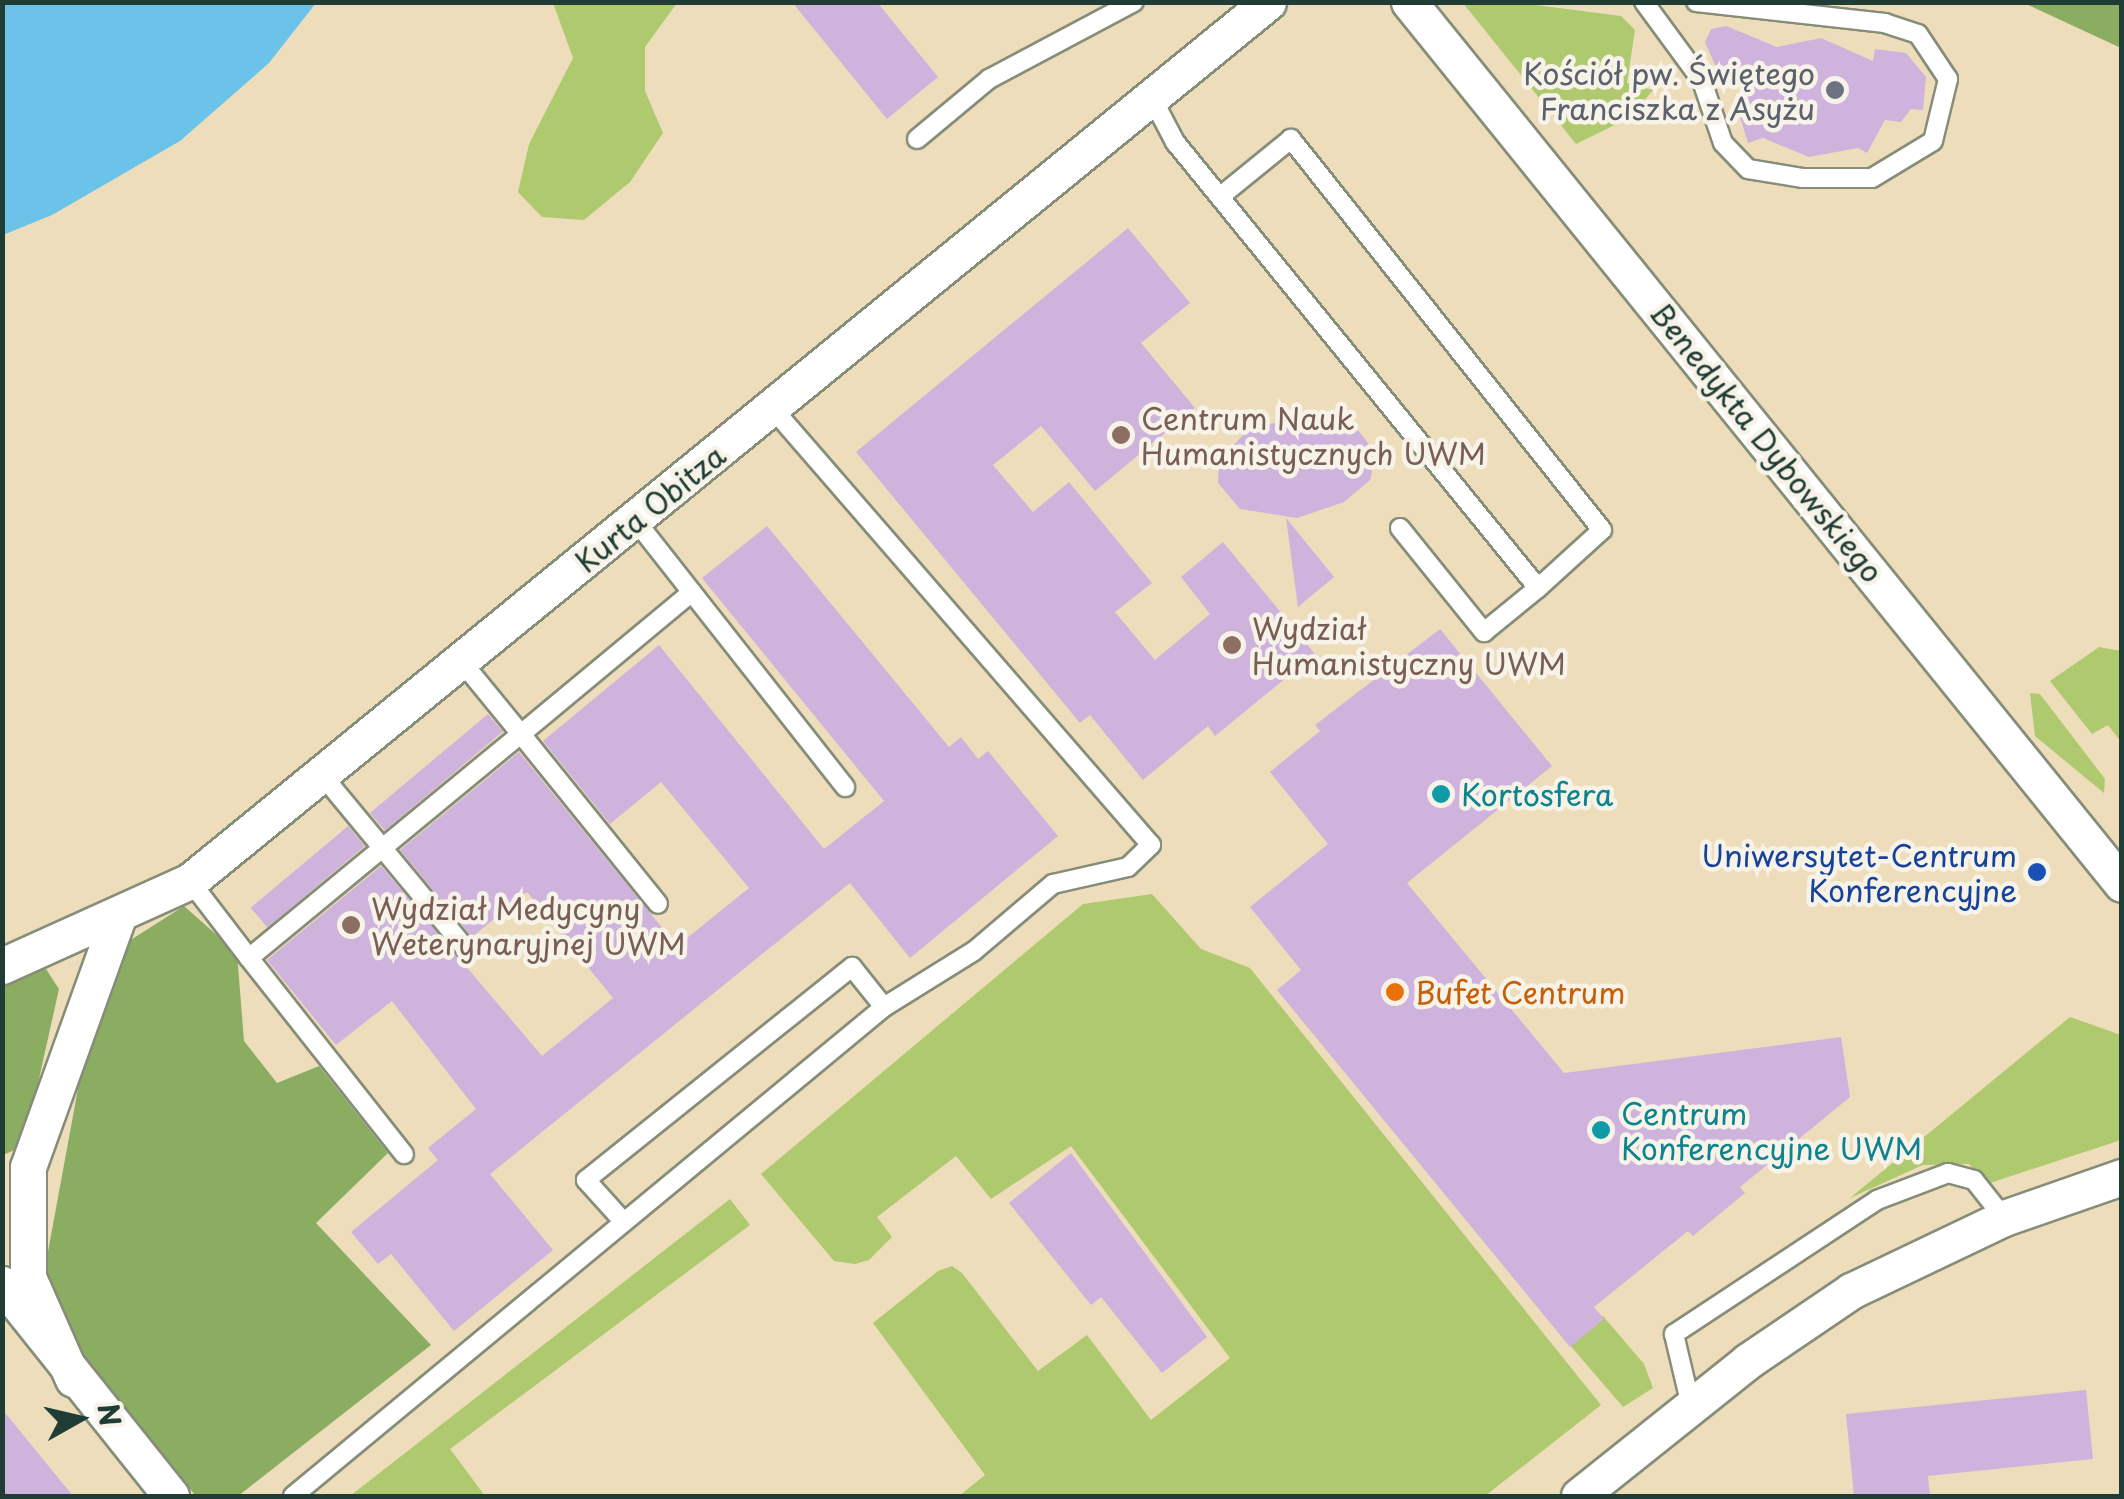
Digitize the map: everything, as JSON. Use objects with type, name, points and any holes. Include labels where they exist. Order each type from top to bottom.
[{"type":"street","name":"Kurta Obitza","points":[[2,966],[190,881],[1268,2]]},
{"type":"street","name":"Benedykta Dybowskiego","points":[[1409,2],[2122,884]]},
{"type":"street","points":[[72,1379],[28,1277],[28,1166],[119,914]]},
{"type":"street","points":[[1579,1496],[1691,1406],[1851,1290],[2004,1218],[2122,1178]]},
{"type":"street","points":[[2,1284],[72,1379],[171,1496]]},
{"type":"lane","points":[[918,139],[990,79],[1134,2]]},
{"type":"lane","points":[[1644,2],[1702,81],[1723,142],[1748,170],[1803,178],[1872,178],[1933,141],[1948,79],[1918,34],[1886,23],[1696,2]]},
{"type":"lane","points":[[1152,98],[1175,142],[1538,588]]},
{"type":"lane","points":[[1222,195],[1291,140],[1602,530],[1484,632],[1400,528]]},
{"type":"lane","points":[[293,1496],[884,1007],[974,951],[1054,884],[1128,867],[1152,845],[773,409]]},
{"type":"lane","points":[[636,520],[845,787]]},
{"type":"lane","points":[[248,958],[692,592]]},
{"type":"lane","points":[[462,662],[658,904]]},
{"type":"lane","points":[[322,775],[466,950]]},
{"type":"lane","points":[[190,881],[404,1154]]},
{"type":"lane","points":[[622,1220],[586,1180],[852,967],[884,1007]]},
{"type":"lane","points":[[1691,1406],[1674,1334],[1876,1200],[1948,1173],[1974,1180],[2004,1218]]},
{"type":"green space","points":[[553,3],[677,3],[645,47],[645,91],[663,133],[630,182],[584,220],[542,217],[518,192],[529,144],[573,58]]},
{"type":"green space","points":[[1463,3],[1521,3],[1621,16],[1635,30],[1627,83],[1653,90],[1629,118],[1576,144]]},
{"type":"green space","points":[[2024,3],[2121,3],[2121,48]]},
{"type":"green space","points":[[2099,647],[2121,651],[2121,742],[2108,725],[2092,734],[2050,681]]},
{"type":"green space","points":[[2030,693],[2040,694],[2105,779],[2104,793],[2035,736]]},
{"type":"green space","points":[[1152,894],[1201,949],[1250,968],[1601,1405],[1485,1496],[959,1496],[985,1475],[873,1323],[938,1271],[952,1266],[962,1273],[1038,1371],[1087,1335],[1151,1420],[1230,1358],[1071,1146],[991,1199],[956,1156],[877,1217],[892,1237],[869,1260],[855,1264],[834,1261],[761,1174],[1083,904]]},
{"type":"green space","points":[[184,906],[237,953],[244,1041],[277,1083],[319,1066],[388,1153],[316,1223],[431,1345],[238,1496],[196,1496],[86,1366],[45,1268],[84,1056],[129,941]]},
{"type":"green space","points":[[46,969],[59,989],[24,1146],[3,1155],[3,981]]},
{"type":"green space","points":[[2070,1017],[2121,1035],[2121,1140],[1987,1184],[1969,1164],[1923,1165],[1850,1198]]},
{"type":"green space","points":[[730,1199],[750,1225],[450,1449],[485,1496],[350,1496]]},
{"type":"green space","points":[[1603,1316],[1644,1364],[1653,1388],[1623,1407],[1569,1344]]},
{"type":"water","points":[[2,3],[316,3],[269,63],[180,141],[52,215],[3,235]]},
{"type":"building","points":[[792,2],[877,2],[938,77],[887,119]]},
{"type":"building","name":"Kościół pw. Świętego Franciszka z Asyżu","points":[[1726,26],[1777,47],[1821,38],[1873,61],[1875,49],[1906,53],[1926,77],[1923,110],[1911,109],[1901,122],[1885,120],[1867,153],[1858,148],[1809,157],[1763,138],[1748,143],[1740,117],[1746,83],[1716,67],[1705,42],[1711,29]]},
{"type":"building","points":[[1128,228],[1190,303],[1141,343],[1195,408],[1095,491],[1041,426],[993,465],[1033,512],[1069,482],[1152,583],[1115,612],[1155,660],[1210,614],[1181,577],[1223,542],[1315,654],[1215,736],[1208,726],[1143,780],[1090,715],[1080,723],[856,452]]},
{"type":"building","points":[[1292,417],[1358,430],[1376,454],[1370,480],[1344,502],[1297,518],[1240,509],[1218,483],[1219,460],[1246,432]]},
{"type":"building","points":[[1286,518],[1334,577],[1298,607]]},
{"type":"building","name":"Wydział Medycyny Weterynaryjnej UWM","points":[[767,526],[949,747],[961,737],[978,759],[988,751],[1058,836],[910,958],[850,883],[490,1174],[553,1250],[454,1331],[391,1254],[378,1264],[351,1232],[438,1160],[428,1148],[476,1109],[392,1001],[336,1045],[267,960],[381,866],[542,1056],[613,998],[527,892],[472,937],[400,850],[519,752],[677,946],[749,888],[661,782],[610,824],[543,741],[659,645],[824,849],[884,801],[702,578]]},
{"type":"building","name":"Centrum Konferencyjne UWM","points":[[1440,629],[1552,766],[1407,883],[1564,1073],[1841,1037],[1850,1097],[1740,1187],[1745,1193],[1693,1236],[1688,1231],[1594,1307],[1604,1319],[1570,1347],[1277,990],[1301,970],[1250,907],[1328,844],[1270,772],[1320,731],[1315,725]]},
{"type":"building","points":[[488,714],[503,732],[385,831],[370,813]]},
{"type":"building","points":[[348,826],[365,846],[267,928],[251,908]]},
{"type":"building","points":[[1071,1153],[1207,1337],[1162,1373],[1101,1297],[1091,1305],[1009,1203]]},
{"type":"building","points":[[2086,1390],[2093,1459],[1928,1476],[1930,1496],[1854,1496],[1846,1414]]},
{"type":"building","points":[[2,1409],[73,1496],[2,1496]]},
{"type":"place","name":"Kościół pw. Świętego Franciszka z Asyżu","points":[[1835,90]]},
{"type":"place","name":"Centrum Nauk Humanistycznych UWM","points":[[1121,435]]},
{"type":"place","name":"Wydział Humanistyczny UWM","points":[[1232,645]]},
{"type":"place","name":"Kortosfera","points":[[1441,794]]},
{"type":"place","name":"Uniwersytet-Centrum Konferencyjne","points":[[2037,872]]},
{"type":"place","name":"Wydział Medycyny Weterynaryjnej UWM","points":[[351,925]]},
{"type":"place","name":"Bufet Centrum","points":[[1395,992]]},
{"type":"place","name":"Centrum Konferencyjne UWM","points":[[1601,1130]]}]
